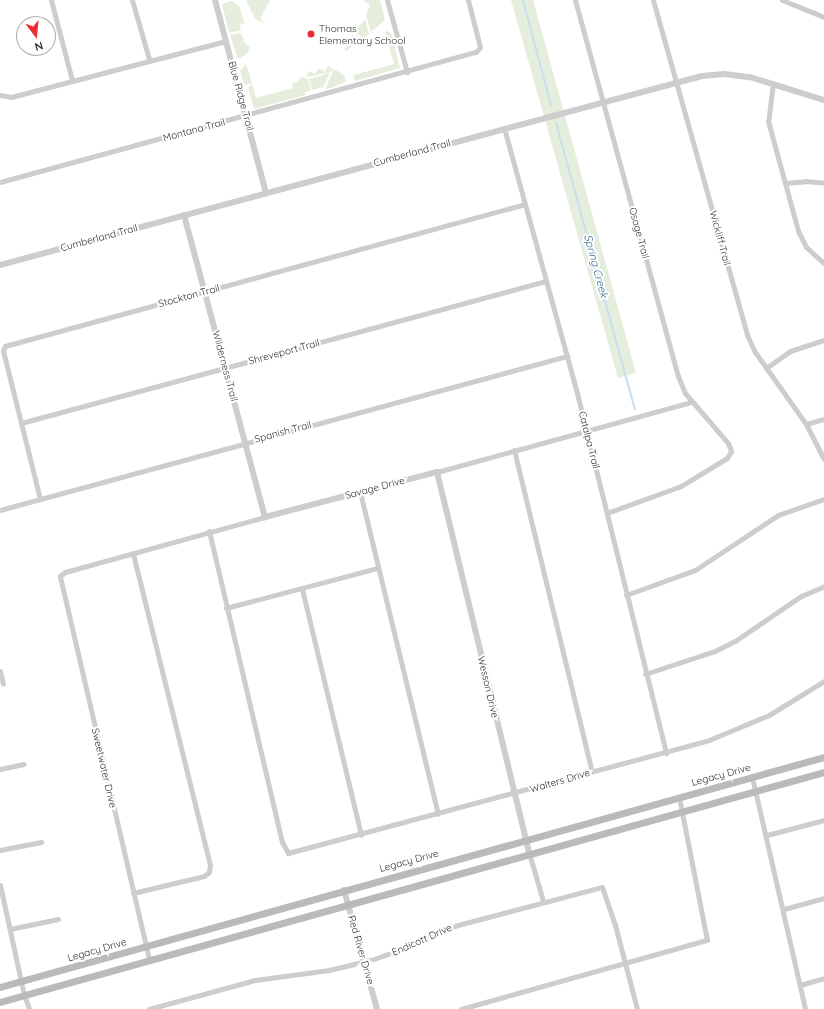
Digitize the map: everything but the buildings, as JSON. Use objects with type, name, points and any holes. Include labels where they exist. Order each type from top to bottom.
[{"type":"main road","name":"Legacy Drive","points":[[0,987],[824,757]]},
{"type":"main road","points":[[0,1002],[348,903],[824,772]]},
{"type":"street","points":[[51,0],[72,80]]},
{"type":"street","points":[[132,0],[149,59]]},
{"type":"street","name":"Blue Ridge Trail","points":[[215,0],[266,193]]},
{"type":"street","points":[[386,0],[407,72]]},
{"type":"street","name":"Montana Trail","points":[[0,182],[407,72],[480,50],[468,0]]},
{"type":"street","name":"Osage Trail","points":[[575,0],[678,376],[692,402],[728,443],[730,452],[727,458],[681,486],[660,496],[607,513]]},
{"type":"street","name":"Wickliff Trail","points":[[653,0],[678,82],[747,335],[766,368],[806,424],[824,459]]},
{"type":"street","points":[[782,0],[824,17]]},
{"type":"street","points":[[0,95],[11,97],[149,59],[226,41]]},
{"type":"street","name":"Cumberland Trail","points":[[0,265],[603,101],[678,82],[724,74],[773,83],[824,100]]},
{"type":"street","points":[[773,83],[768,121],[784,183],[801,239],[811,253],[824,263]]},
{"type":"street","name":"Catalpa Trail","points":[[504,128],[587,431],[645,674],[666,753]]},
{"type":"street","points":[[784,183],[806,181],[824,183]]},
{"type":"street","name":"Stockton Trail","points":[[40,499],[3,351],[5,346],[525,204]]},
{"type":"street","name":"Wilderness Trail","points":[[184,215],[265,517]]},
{"type":"street","name":"Shreveport Trail","points":[[21,423],[546,281]]},
{"type":"street","points":[[766,368],[790,351],[824,340]]},
{"type":"street","name":"Spanish Trail","points":[[0,510],[245,442],[567,356]]},
{"type":"street","name":"Savage Drive","points":[[60,576],[65,572],[209,532],[437,472],[692,402]]},
{"type":"street","points":[[806,424],[824,419]]},
{"type":"street","points":[[514,450],[592,772]]},
{"type":"street","name":"Wesson Drive","points":[[437,472],[514,794],[542,901]]},
{"type":"street","points":[[360,492],[377,568],[438,814]]},
{"type":"street","points":[[626,595],[695,570],[778,515],[824,500]]},
{"type":"street","points":[[209,532],[226,608],[377,568]]},
{"type":"street","points":[[133,553],[210,865],[209,872],[204,876],[133,893]]},
{"type":"street","name":"Sweetwater Drive","points":[[60,576],[149,959]]},
{"type":"street","points":[[645,674],[707,654],[735,641],[801,596],[824,586]]},
{"type":"street","points":[[302,589],[361,835]]},
{"type":"street","name":"Walters Drive","points":[[226,608],[282,842],[286,852],[292,853],[666,753],[752,723],[824,681]]},
{"type":"street","points":[[0,671],[3,684]]},
{"type":"street","points":[[0,769],[23,764]]},
{"type":"street","points":[[752,777],[767,835],[806,1009]]},
{"type":"street","points":[[461,1009],[707,940],[679,797]]},
{"type":"street","points":[[767,835],[824,820]]},
{"type":"street","points":[[0,850],[41,842]]},
{"type":"street","points":[[0,885],[24,995],[29,1009]]},
{"type":"street","name":"Endicott Drive","points":[[149,1009],[255,980],[329,970],[364,961],[410,946],[443,929],[542,901],[602,887],[625,964]]},
{"type":"street","name":"Red River Drive","points":[[344,890],[377,1009]]},
{"type":"street","points":[[784,909],[824,898]]},
{"type":"street","points":[[10,929],[58,919]]},
{"type":"street","points":[[625,964],[637,1009]]},
{"type":"street","points":[[800,985],[824,978]]},
{"type":"green space","points":[[246,0],[270,0],[260,19],[267,25],[255,19]]},
{"type":"green space","points":[[363,0],[380,0],[385,20],[371,32],[366,15],[370,5]]},
{"type":"green space","points":[[511,0],[533,0],[636,373],[618,378]]},
{"type":"green space","points":[[232,1],[239,6],[245,24],[239,23],[241,30],[229,33],[222,4]]},
{"type":"green space","points":[[365,19],[369,34],[364,38],[354,33]]},
{"type":"green space","points":[[387,30],[392,35],[400,68],[355,81],[352,70],[354,75],[394,64],[385,33]]},
{"type":"green space","points":[[241,33],[245,44],[250,46],[247,54],[238,59],[230,35]]},
{"type":"green space","points":[[353,35],[361,39],[346,51],[344,50]]},
{"type":"green space","points":[[246,64],[252,83],[244,85],[240,71]]},
{"type":"green space","points":[[328,66],[333,69],[331,72],[306,77],[309,71],[315,74],[319,68],[325,72]]},
{"type":"green space","points":[[334,69],[344,75],[346,82],[325,90]]},
{"type":"green space","points":[[330,73],[323,87],[312,90],[309,79]]},
{"type":"green space","points":[[302,76],[308,80],[311,90],[305,92],[305,95],[254,109],[248,88],[250,85],[252,84],[256,98],[293,88],[292,83],[298,81]]},
{"type":"waterway","name":"Spring Creek","points":[[523,0],[551,105]]},
{"type":"waterway","name":"Spring Creek","points":[[556,123],[635,409]]},
{"type":"place","name":"Thomas Elementary School","points":[[311,34]]}]
